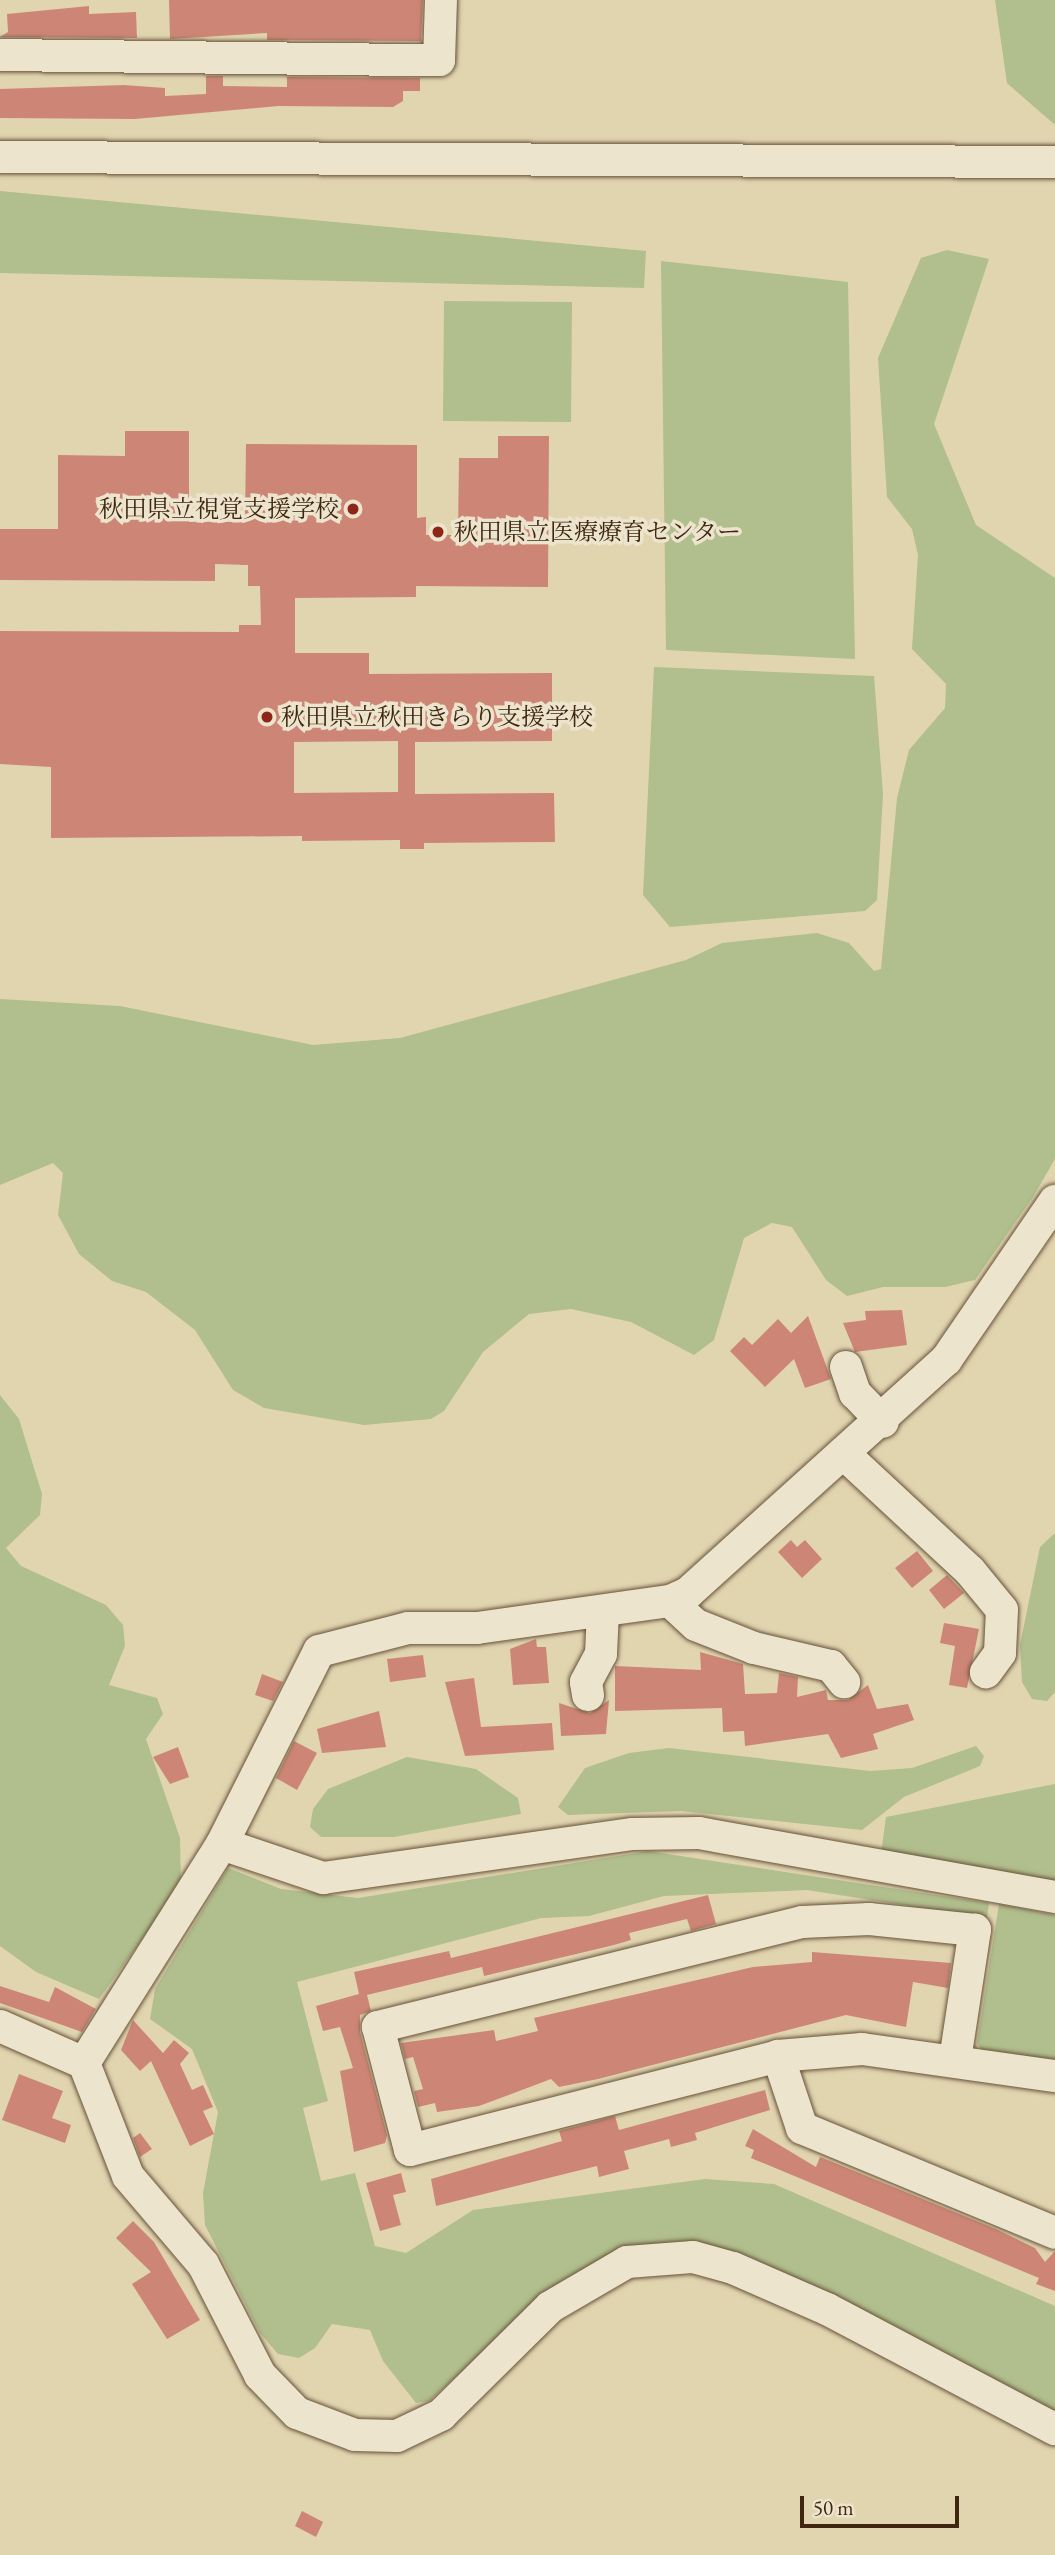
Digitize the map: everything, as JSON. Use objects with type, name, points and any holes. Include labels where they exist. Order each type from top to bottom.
[{"type":"street","points":[[0,55],[439,60],[440,0]]},
{"type":"street","points":[[0,157],[1055,162]]},
{"type":"street","points":[[84,2063],[222,1844],[319,1651],[408,1628],[460,1630],[670,1601],[688,1593],[843,1453],[883,1422],[946,1360],[1055,1201]]},
{"type":"street","points":[[846,1367],[855,1393],[883,1422]]},
{"type":"street","points":[[843,1453],[971,1570],[1002,1610],[1000,1653],[986,1672]]},
{"type":"street","points":[[670,1601],[696,1625],[754,1648],[831,1666],[844,1682]]},
{"type":"street","points":[[587,1695],[586,1682],[601,1654],[603,1611]]},
{"type":"street","points":[[222,1844],[323,1878],[633,1834],[699,1833],[1055,1897]]},
{"type":"street","points":[[955,2060],[975,1930],[869,1919],[803,1922],[378,2027],[410,2150],[778,2056],[862,2049],[1055,2076]]},
{"type":"street","points":[[0,2026],[84,2063],[128,2176],[203,2264],[260,2375],[296,2413],[355,2435],[397,2436],[441,2414],[550,2307],[627,2262],[693,2258],[733,2268],[827,2309],[1055,2429]]},
{"type":"street","points":[[778,2056],[802,2128],[1055,2233]]},
{"type":"green space","points":[[995,0],[1055,0],[1055,125],[1007,83]]},
{"type":"green space","points":[[0,191],[646,251],[644,288],[0,273]]},
{"type":"green space","points":[[947,250],[989,259],[934,424],[976,525],[1055,578],[1055,1159],[1033,1197],[975,1280],[945,1287],[883,1287],[847,1296],[826,1280],[792,1227],[772,1223],[744,1238],[714,1340],[694,1355],[631,1322],[571,1309],[529,1314],[483,1352],[444,1411],[431,1419],[364,1425],[264,1408],[233,1390],[195,1330],[146,1292],[112,1281],[79,1254],[58,1215],[63,1173],[53,1163],[0,1185],[0,999],[120,1006],[313,1045],[400,1038],[686,960],[722,943],[817,933],[849,943],[874,971],[881,969],[897,798],[909,750],[945,708],[946,684],[912,649],[918,555],[912,529],[887,497],[878,358],[921,258]]},
{"type":"green space","points":[[661,261],[848,282],[855,659],[666,650]]},
{"type":"green space","points":[[444,301],[572,302],[571,422],[443,421]]},
{"type":"green space","points":[[654,667],[874,676],[883,794],[877,900],[865,911],[670,927],[643,895]]},
{"type":"green space","points":[[0,1395],[19,1419],[42,1494],[40,1515],[6,1548],[21,1566],[106,1605],[123,1625],[125,1646],[109,1685],[157,1698],[163,1714],[146,1739],[180,1838],[181,1885],[99,1999],[36,1972],[0,1946]]},
{"type":"green space","points":[[1055,1533],[1055,1692],[1047,1701],[1032,1699],[1022,1682],[1020,1645],[1040,1547]]},
{"type":"green space","points":[[976,1746],[984,1756],[980,1766],[904,1797],[862,1830],[681,1811],[568,1815],[558,1807],[585,1768],[629,1753],[669,1748],[870,1771],[912,1768]]},
{"type":"green space","points":[[407,1757],[476,1769],[518,1798],[521,1814],[394,1837],[321,1837],[310,1827],[313,1809],[328,1789]]},
{"type":"green space","points":[[1055,1784],[1055,1882],[881,1854],[886,1817]]},
{"type":"green space","points":[[648,1851],[989,1903],[987,1918],[807,1890],[664,1896],[589,1916],[541,1918],[297,1982],[328,2101],[303,2108],[321,2181],[355,2173],[375,2246],[406,2253],[473,2210],[705,2179],[774,2184],[1055,2306],[1055,2418],[814,2291],[629,2253],[564,2279],[429,2401],[416,2403],[383,2361],[370,2330],[332,2324],[315,2348],[299,2358],[278,2354],[260,2333],[205,2225],[203,2193],[218,2112],[192,2049],[150,2019],[155,1989],[228,1868],[281,1889],[358,1898]]},
{"type":"green space","points":[[999,1904],[1055,1915],[1055,2067],[986,2056],[977,2043]]},
{"type":"building","points":[[169,0],[423,0],[421,41],[267,40],[267,33],[170,39]]},
{"type":"building","points":[[89,6],[89,14],[136,12],[137,38],[0,37],[8,32],[7,14]]},
{"type":"building","points":[[206,76],[223,76],[223,86],[287,87],[287,77],[420,78],[420,91],[403,91],[403,101],[393,107],[278,106],[135,119],[0,118],[0,89],[124,85],[165,88],[165,96],[206,94]]},
{"type":"building","points":[[125,431],[189,431],[189,522],[245,522],[246,444],[417,445],[417,518],[426,517],[426,535],[458,535],[459,458],[498,458],[498,436],[549,436],[548,587],[416,586],[416,597],[295,598],[295,653],[369,653],[369,674],[552,673],[552,741],[415,742],[415,794],[554,793],[555,842],[424,843],[424,849],[400,849],[400,840],[302,841],[302,836],[51,838],[51,767],[0,764],[0,631],[239,632],[239,625],[261,625],[260,586],[248,586],[248,565],[215,564],[215,581],[0,580],[0,529],[58,529],[58,455],[125,456]],"holes":[[[398,741],[398,792],[294,793],[294,742]]]},
{"type":"building","points":[[902,1310],[907,1345],[855,1352],[843,1323],[866,1320],[865,1311]]},
{"type":"building","points":[[808,1316],[831,1379],[805,1388],[794,1359],[765,1387],[730,1351],[744,1337],[752,1345],[778,1319],[791,1333]]},
{"type":"building","points":[[791,1540],[797,1547],[805,1540],[822,1559],[802,1578],[778,1552]]},
{"type":"building","points":[[917,1551],[933,1571],[912,1588],[895,1568]]},
{"type":"building","points":[[947,1575],[964,1593],[944,1609],[929,1590]]},
{"type":"building","points":[[944,1623],[979,1629],[967,1688],[949,1685],[955,1646],[940,1643]]},
{"type":"building","points":[[536,1639],[537,1647],[546,1647],[549,1683],[513,1685],[510,1649]]},
{"type":"building","points":[[700,1652],[743,1664],[745,1694],[777,1693],[779,1673],[798,1677],[797,1697],[826,1690],[828,1700],[848,1700],[868,1685],[877,1709],[908,1704],[914,1720],[873,1734],[878,1749],[841,1758],[828,1734],[745,1746],[744,1731],[723,1732],[722,1708],[615,1711],[615,1666],[701,1670]]},
{"type":"building","points":[[423,1655],[426,1677],[390,1682],[387,1659]]},
{"type":"building","points":[[262,1674],[283,1682],[273,1701],[255,1695]]},
{"type":"building","points":[[474,1678],[481,1727],[552,1723],[554,1750],[465,1756],[445,1682]]},
{"type":"building","points":[[609,1700],[606,1734],[561,1736],[559,1703],[590,1713]]},
{"type":"building","points":[[379,1711],[386,1747],[322,1753],[317,1729]]},
{"type":"building","points":[[294,1741],[317,1753],[297,1790],[276,1778]]},
{"type":"building","points":[[178,1747],[189,1777],[170,1784],[153,1757]]},
{"type":"building","points":[[708,1895],[716,1924],[691,1931],[687,1919],[629,1933],[631,1940],[614,1945],[484,1976],[482,1967],[367,1995],[371,2011],[360,2015],[360,2032],[387,2135],[385,2143],[354,2152],[340,2071],[353,2068],[340,2027],[323,2031],[316,2006],[359,1994],[354,1972],[449,1951],[451,1958]]},
{"type":"building","points":[[812,1952],[951,1963],[948,1988],[913,1982],[906,2027],[846,2015],[598,2079],[559,2087],[551,2079],[479,2106],[437,2112],[435,2103],[418,2107],[414,2091],[423,2089],[413,2057],[405,2059],[401,2043],[494,2030],[496,2041],[538,2031],[534,2018],[753,1967],[812,1962]]},
{"type":"building","points":[[0,1986],[49,2002],[55,1987],[96,2009],[82,2032],[0,2003]]},
{"type":"building","points":[[133,2020],[163,2053],[174,2040],[189,2053],[180,2064],[192,2090],[203,2085],[213,2107],[203,2111],[214,2134],[190,2146],[151,2061],[140,2071],[121,2050]]},
{"type":"building","points":[[19,2074],[63,2091],[52,2118],[71,2125],[65,2143],[2,2120]]},
{"type":"building","points":[[765,2090],[770,2110],[695,2133],[697,2140],[671,2147],[669,2139],[624,2151],[629,2169],[599,2177],[597,2166],[436,2206],[431,2179],[562,2141],[559,2131],[615,2116],[619,2130]]},
{"type":"building","points":[[753,2129],[816,2167],[820,2157],[996,2229],[1035,2248],[1045,2262],[1055,2251],[1055,2291],[1036,2284],[1039,2278],[751,2158],[754,2150],[745,2146]]},
{"type":"building","points":[[140,2133],[152,2149],[140,2157],[133,2138]]},
{"type":"building","points":[[401,2173],[406,2192],[393,2195],[401,2225],[380,2231],[366,2183]]},
{"type":"building","points":[[133,2221],[154,2242],[200,2320],[167,2339],[132,2284],[151,2272],[116,2238]]},
{"type":"building","points":[[302,2511],[323,2522],[316,2537],[295,2526]]},
{"type":"place","name":"秋田県立視覚支援学校","points":[[353,509]]},
{"type":"place","name":"秋田県立医療療育センター","points":[[438,532]]},
{"type":"place","name":"秋田県立秋田きらり支援学校","points":[[267,717]]}]
